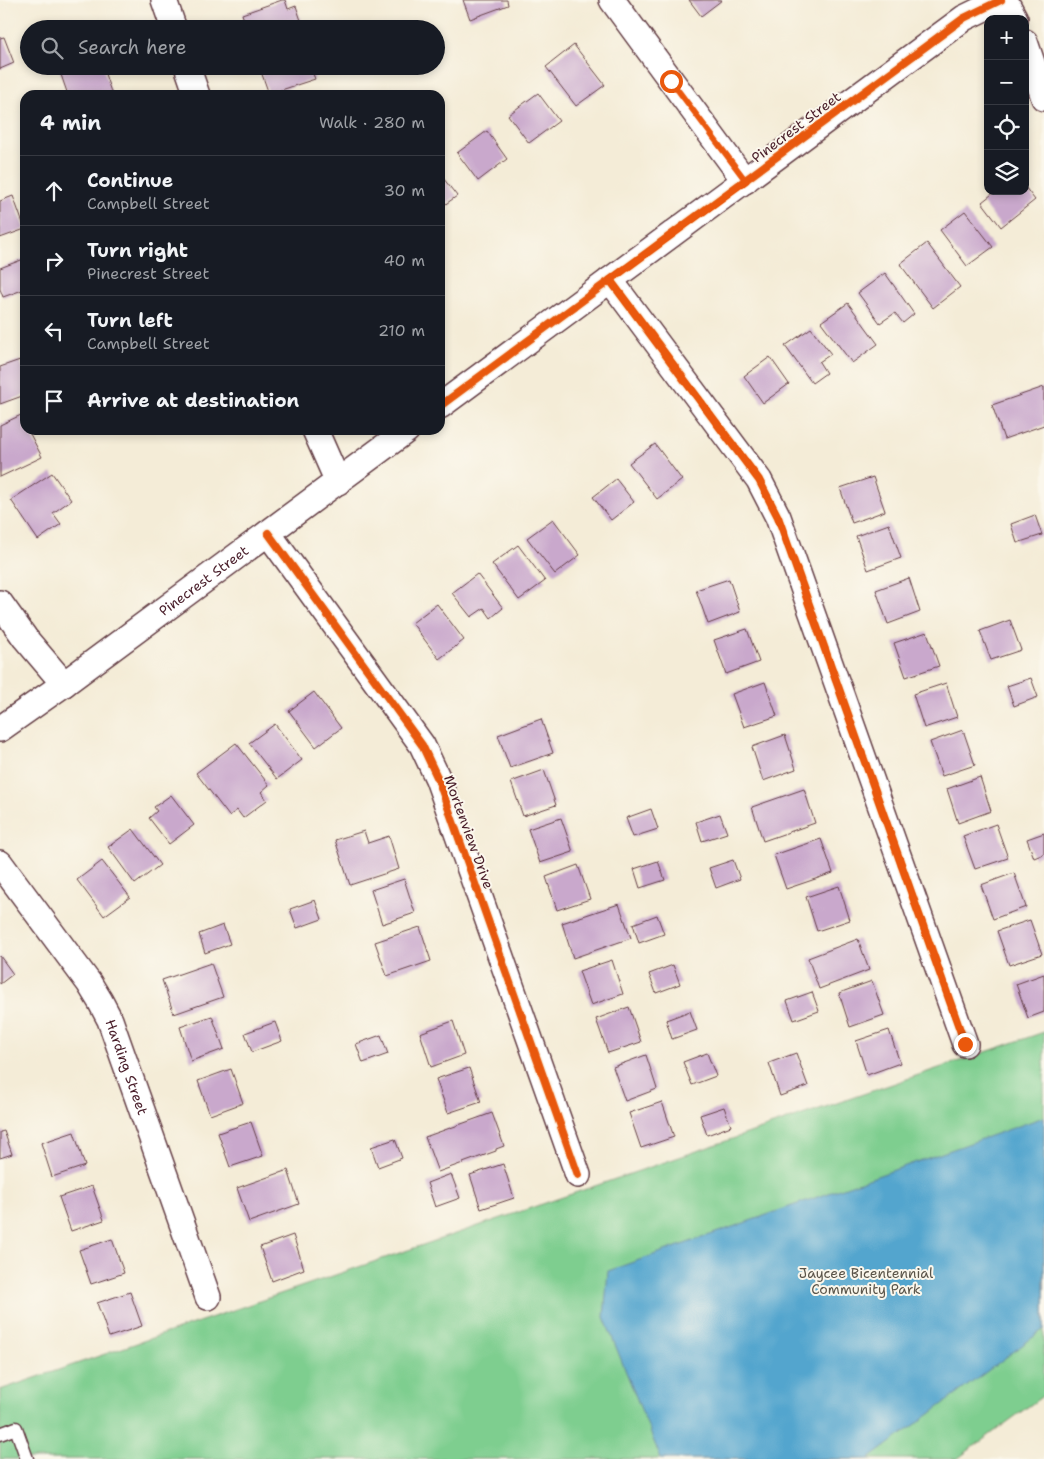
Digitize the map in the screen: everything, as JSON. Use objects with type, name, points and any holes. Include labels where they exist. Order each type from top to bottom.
[{"type":"street","points":[[164,0],[171,20]]},
{"type":"street","points":[[612,0],[746,181]]},
{"type":"street","name":"Pinecrest Street","points":[[445,402],[964,18],[1001,0]]},
{"type":"street","points":[[1005,0],[1013,15]]},
{"type":"street","points":[[1029,54],[1044,98]]},
{"type":"street","points":[[190,75],[195,90]]},
{"type":"street","points":[[610,280],[759,480],[778,517],[965,1044]]},
{"type":"street","points":[[317,435],[338,482]]},
{"type":"street","name":"Pinecrest Street","points":[[0,729],[64,684],[400,435]]},
{"type":"street","name":"Mortenview Drive","points":[[268,533],[422,745],[438,779],[578,1175]]},
{"type":"street","points":[[0,603],[25,638],[64,684]]},
{"type":"street","name":"Harding Street","points":[[0,862],[89,983],[104,1007],[208,1297]]},
{"type":"lane","points":[[0,1434],[16,1428],[27,1459]]},
{"type":"green space","name":"Jaycee Bicentennial Community Park","points":[[1044,1032],[1044,1395],[957,1459],[0,1459],[0,1390]]},
{"type":"water","points":[[1044,1117],[1044,1329],[869,1459],[661,1459],[604,1317],[608,1271]]},
{"type":"building","points":[[285,0],[288,9],[296,6],[301,20],[244,20],[242,14]]},
{"type":"building","points":[[463,0],[507,0],[508,5],[470,19]]},
{"type":"building","points":[[689,0],[722,0],[701,16]]},
{"type":"building","points":[[4,37],[14,63],[0,69],[0,38]]},
{"type":"building","points":[[574,45],[605,85],[576,106],[546,67]]},
{"type":"building","points":[[61,75],[105,75],[110,90],[66,90]]},
{"type":"building","points":[[262,75],[313,75],[315,79],[281,90],[268,90]]},
{"type":"building","points":[[538,93],[559,121],[529,143],[508,115]]},
{"type":"building","points":[[487,131],[507,159],[478,181],[457,153]]},
{"type":"building","points":[[445,180],[457,196],[445,204]]},
{"type":"building","points":[[1029,192],[1035,200],[1001,227],[982,202],[991,195],[1029,195]]},
{"type":"building","points":[[13,196],[20,215],[20,231],[0,238],[0,201]]},
{"type":"building","points":[[965,211],[993,247],[967,266],[940,230]]},
{"type":"building","points":[[927,243],[960,287],[933,308],[900,264]]},
{"type":"building","points":[[20,260],[20,291],[3,297],[0,289],[0,268]]},
{"type":"building","points":[[885,273],[914,314],[903,323],[895,313],[880,323],[858,293]]},
{"type":"building","points":[[848,303],[878,344],[852,363],[821,322]]},
{"type":"building","points":[[811,328],[831,354],[819,362],[826,373],[812,383],[785,346]]},
{"type":"building","points":[[770,357],[789,384],[763,403],[744,376]]},
{"type":"building","points":[[20,360],[20,397],[0,404],[0,367]]},
{"type":"building","points":[[1044,387],[1044,425],[1004,439],[992,405]]},
{"type":"building","points":[[20,415],[20,435],[31,435],[42,457],[0,477],[0,425]]},
{"type":"building","points":[[655,444],[682,480],[657,499],[629,463]]},
{"type":"building","points":[[52,473],[71,500],[53,513],[61,524],[38,540],[11,500]]},
{"type":"building","points":[[873,477],[885,511],[852,523],[840,488]]},
{"type":"building","points":[[616,479],[634,502],[611,520],[593,497]]},
{"type":"building","points":[[1035,515],[1042,535],[1017,543],[1011,524]]},
{"type":"building","points":[[553,519],[580,555],[555,574],[527,538]]},
{"type":"building","points":[[889,524],[901,558],[868,570],[856,536]]},
{"type":"building","points":[[518,545],[545,581],[519,600],[492,564]]},
{"type":"building","points":[[477,574],[503,608],[491,618],[484,608],[471,617],[452,593]]},
{"type":"building","points":[[909,578],[920,612],[888,624],[876,590]]},
{"type":"building","points":[[729,579],[740,612],[708,624],[696,590]]},
{"type":"building","points":[[437,604],[464,640],[439,659],[412,623]]},
{"type":"building","points":[[1010,620],[1021,650],[991,660],[980,631]]},
{"type":"building","points":[[747,629],[759,662],[726,674],[714,640]]},
{"type":"building","points":[[927,632],[939,666],[906,677],[894,643]]},
{"type":"building","points":[[1031,678],[1038,697],[1014,706],[1007,686]]},
{"type":"building","points":[[765,682],[777,716],[744,727],[732,694]]},
{"type":"building","points":[[946,683],[957,717],[924,728],[913,694]]},
{"type":"building","points":[[314,692],[341,728],[316,747],[289,711]]},
{"type":"building","points":[[541,719],[553,753],[510,768],[498,735]]},
{"type":"building","points":[[275,724],[302,760],[277,779],[249,743]]},
{"type":"building","points":[[963,730],[975,765],[942,776],[930,742]]},
{"type":"building","points":[[785,735],[796,769],[763,781],[752,747]]},
{"type":"building","points":[[236,743],[269,785],[261,792],[267,800],[243,818],[237,810],[229,816],[196,773]]},
{"type":"building","points":[[544,770],[556,805],[523,816],[511,782]]},
{"type":"building","points":[[980,777],[991,811],[958,823],[947,789]]},
{"type":"building","points":[[804,789],[815,823],[763,841],[752,807]]},
{"type":"building","points":[[171,795],[194,825],[169,844],[149,818],[157,811],[154,807]]},
{"type":"building","points":[[651,809],[658,829],[633,837],[626,818]]},
{"type":"building","points":[[720,814],[727,833],[702,841],[696,822]]},
{"type":"building","points":[[561,818],[573,852],[540,863],[528,829]]},
{"type":"building","points":[[996,824],[1008,858],[975,869],[963,836]]},
{"type":"building","points":[[133,829],[160,865],[135,884],[108,847]]},
{"type":"building","points":[[364,831],[368,843],[389,836],[399,869],[350,885],[335,840]]},
{"type":"building","points":[[1044,833],[1044,854],[1034,858],[1027,839]]},
{"type":"building","points":[[821,839],[833,873],[786,889],[774,855]]},
{"type":"building","points":[[733,860],[740,879],[716,888],[709,868]]},
{"type":"building","points":[[102,861],[130,897],[104,916],[77,880]]},
{"type":"building","points":[[658,861],[665,880],[640,888],[634,869]]},
{"type":"building","points":[[578,865],[590,899],[557,910],[546,877]]},
{"type":"building","points":[[1014,873],[1026,907],[993,919],[981,885]]},
{"type":"building","points":[[404,879],[415,913],[382,924],[371,890]]},
{"type":"building","points":[[839,886],[850,920],[817,931],[806,897]]},
{"type":"building","points":[[315,900],[322,919],[297,928],[290,909]]},
{"type":"building","points":[[619,904],[631,938],[573,958],[562,923]]},
{"type":"building","points":[[657,915],[664,934],[639,943],[633,924]]},
{"type":"building","points":[[1030,920],[1042,954],[1009,965],[997,931]]},
{"type":"building","points":[[223,925],[230,944],[205,953],[199,934]]},
{"type":"building","points":[[420,927],[431,961],[387,976],[375,942]]},
{"type":"building","points":[[858,939],[869,970],[819,989],[808,958]]},
{"type":"building","points":[[0,956],[13,974],[0,984]]},
{"type":"building","points":[[612,960],[623,994],[591,1005],[579,971]]},
{"type":"building","points":[[211,963],[223,997],[174,1014],[162,980]]},
{"type":"building","points":[[673,965],[680,984],[656,993],[649,974]]},
{"type":"building","points":[[1044,974],[1044,1012],[1028,1018],[1016,984]]},
{"type":"building","points":[[872,981],[884,1015],[850,1027],[839,993]]},
{"type":"building","points":[[812,992],[819,1011],[794,1020],[787,1001]]},
{"type":"building","points":[[629,1007],[641,1042],[608,1053],[596,1019]]},
{"type":"building","points":[[690,1011],[697,1030],[672,1039],[666,1020]]},
{"type":"building","points":[[212,1016],[224,1049],[191,1061],[180,1027]]},
{"type":"building","points":[[453,1021],[464,1055],[431,1067],[420,1033]]},
{"type":"building","points":[[275,1022],[282,1041],[252,1052],[245,1033]]},
{"type":"building","points":[[889,1030],[900,1063],[867,1075],[856,1041]]},
{"type":"building","points":[[381,1035],[388,1054],[363,1063],[356,1044]]},
{"type":"building","points":[[707,1053],[716,1076],[692,1085],[683,1062]]},
{"type":"building","points":[[796,1053],[808,1086],[780,1096],[769,1063]]},
{"type":"building","points":[[646,1055],[657,1089],[625,1101],[613,1067]]},
{"type":"building","points":[[469,1068],[481,1102],[448,1113],[436,1079]]},
{"type":"building","points":[[231,1069],[243,1103],[210,1115],[198,1081]]},
{"type":"building","points":[[662,1102],[674,1137],[641,1148],[629,1113]]},
{"type":"building","points":[[724,1107],[731,1126],[707,1135],[700,1115]]},
{"type":"building","points":[[492,1113],[504,1146],[496,1149],[496,1151],[438,1172],[425,1137]]},
{"type":"building","points":[[251,1122],[263,1156],[230,1167],[218,1133]]},
{"type":"building","points":[[4,1131],[12,1154],[0,1158],[0,1132]]},
{"type":"building","points":[[74,1132],[85,1166],[52,1177],[41,1143]]},
{"type":"building","points":[[395,1139],[402,1158],[378,1167],[371,1147]]},
{"type":"building","points":[[503,1164],[514,1198],[481,1209],[470,1175]]},
{"type":"building","points":[[288,1170],[299,1204],[249,1222],[237,1188]]},
{"type":"building","points":[[451,1174],[460,1198],[435,1207],[427,1183]]},
{"type":"building","points":[[92,1186],[104,1220],[71,1231],[59,1197]]},
{"type":"building","points":[[293,1235],[304,1269],[272,1281],[260,1247]]},
{"type":"building","points":[[112,1239],[124,1273],[91,1284],[79,1250]]},
{"type":"building","points":[[130,1292],[142,1326],[109,1337],[97,1303]]},
{"type":"cycle path","points":[[445,402],[964,18],[1001,0]]},
{"type":"cycle path","points":[[610,280],[759,480],[778,517],[965,1044]]},
{"type":"cycle path","points":[[268,533],[422,745],[438,779],[578,1175]]},
{"type":"route","points":[[671,81],[746,181],[610,280],[759,480],[778,517],[965,1044]]}]
